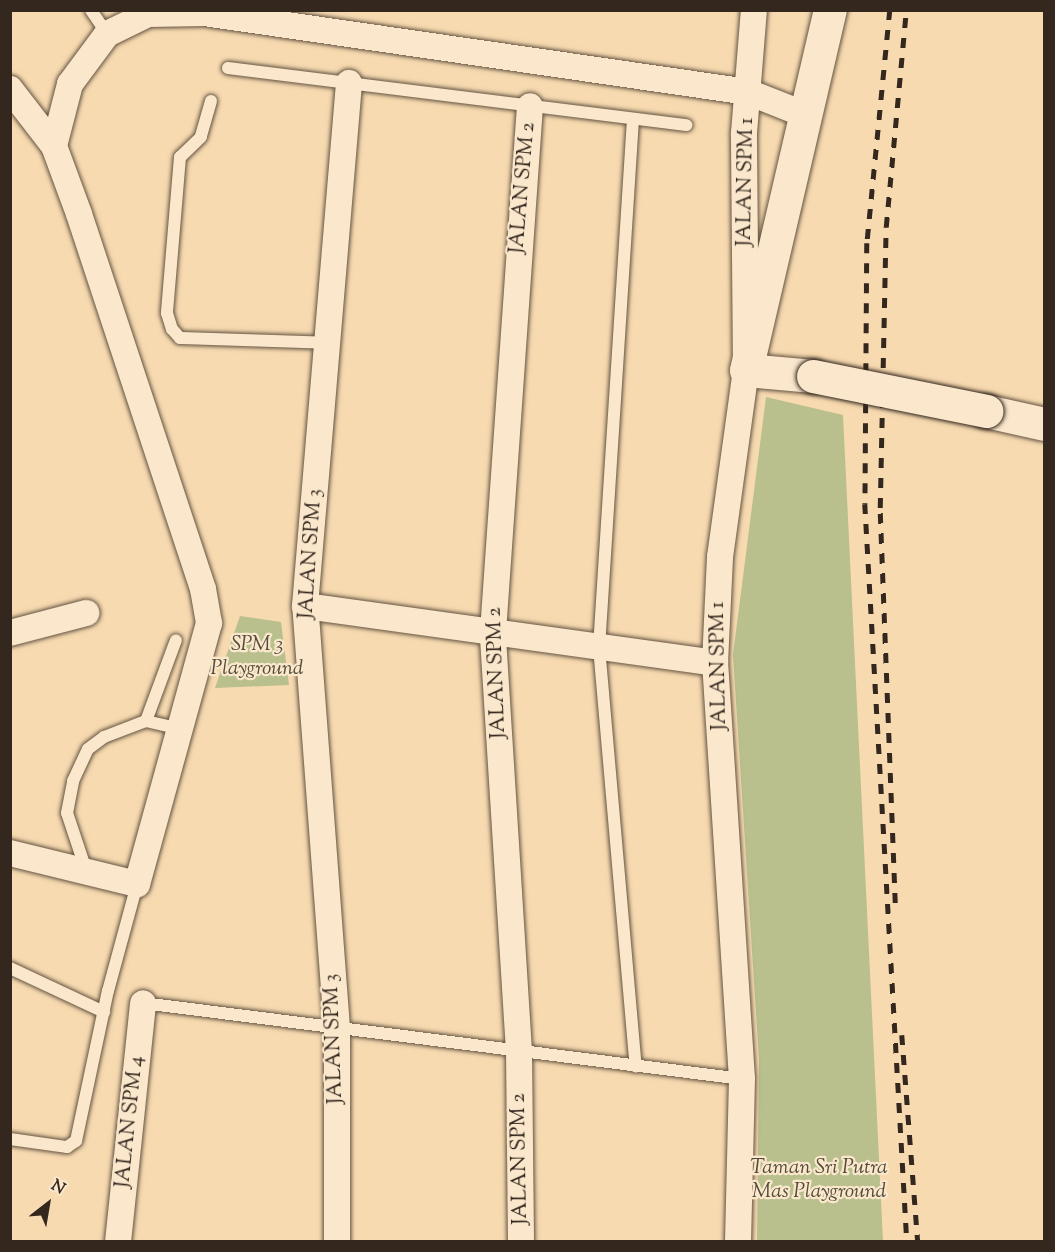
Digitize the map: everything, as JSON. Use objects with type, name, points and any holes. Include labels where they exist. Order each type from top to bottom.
[{"type":"main road","points":[[830,10],[746,370],[813,376],[1044,424]]},
{"type":"street","name":"JALAN SPM 1","points":[[738,1242],[742,1079],[715,663],[720,557],[746,370],[744,133],[754,10]]},
{"type":"street","points":[[54,146],[70,84],[107,34],[148,14],[204,13],[748,92],[806,115]]},
{"type":"street","name":"JALAN SPM 3","points":[[337,1242],[336,1028],[306,606],[349,83]]},
{"type":"street","points":[[10,89],[54,146],[203,589],[209,623],[137,884],[87,874],[10,853]]},
{"type":"street","name":"JALAN SPM 2","points":[[521,1242],[519,1051],[493,632],[530,106]]},
{"type":"street","points":[[306,606],[715,663]]},
{"type":"street","points":[[10,633],[86,612]]},
{"type":"street","name":"JALAN SPM 4","points":[[118,1242],[143,1003]]},
{"type":"lane","points":[[91,10],[107,34]]},
{"type":"lane","points":[[228,68],[686,125]]},
{"type":"lane","points":[[211,101],[201,137],[180,157],[167,313],[172,329],[180,338],[327,343]]},
{"type":"lane","points":[[633,119],[599,647],[636,1065]]},
{"type":"lane","points":[[146,721],[176,640]]},
{"type":"lane","points":[[87,874],[67,813],[73,781],[88,749],[104,737],[146,721],[180,729]]},
{"type":"lane","points":[[10,1139],[67,1147],[76,1141],[104,1012],[137,884]]},
{"type":"lane","points":[[10,968],[104,1012]]},
{"type":"lane","points":[[143,1003],[742,1079]]},
{"type":"green space","name":"Taman Sri Putra Mas Playground","points":[[766,397],[843,415],[883,1241],[757,1241],[759,1060],[733,655]]},
{"type":"green space","name":"SPM 3 Playground","points":[[240,616],[281,622],[289,685],[215,688]]},
{"type":"railway","points":[[890,10],[867,243],[865,504],[907,1242]]},
{"type":"railway","points":[[895,903],[880,508],[886,227],[906,10]]},
{"type":"railway","points":[[902,1035],[918,1242]]}]
